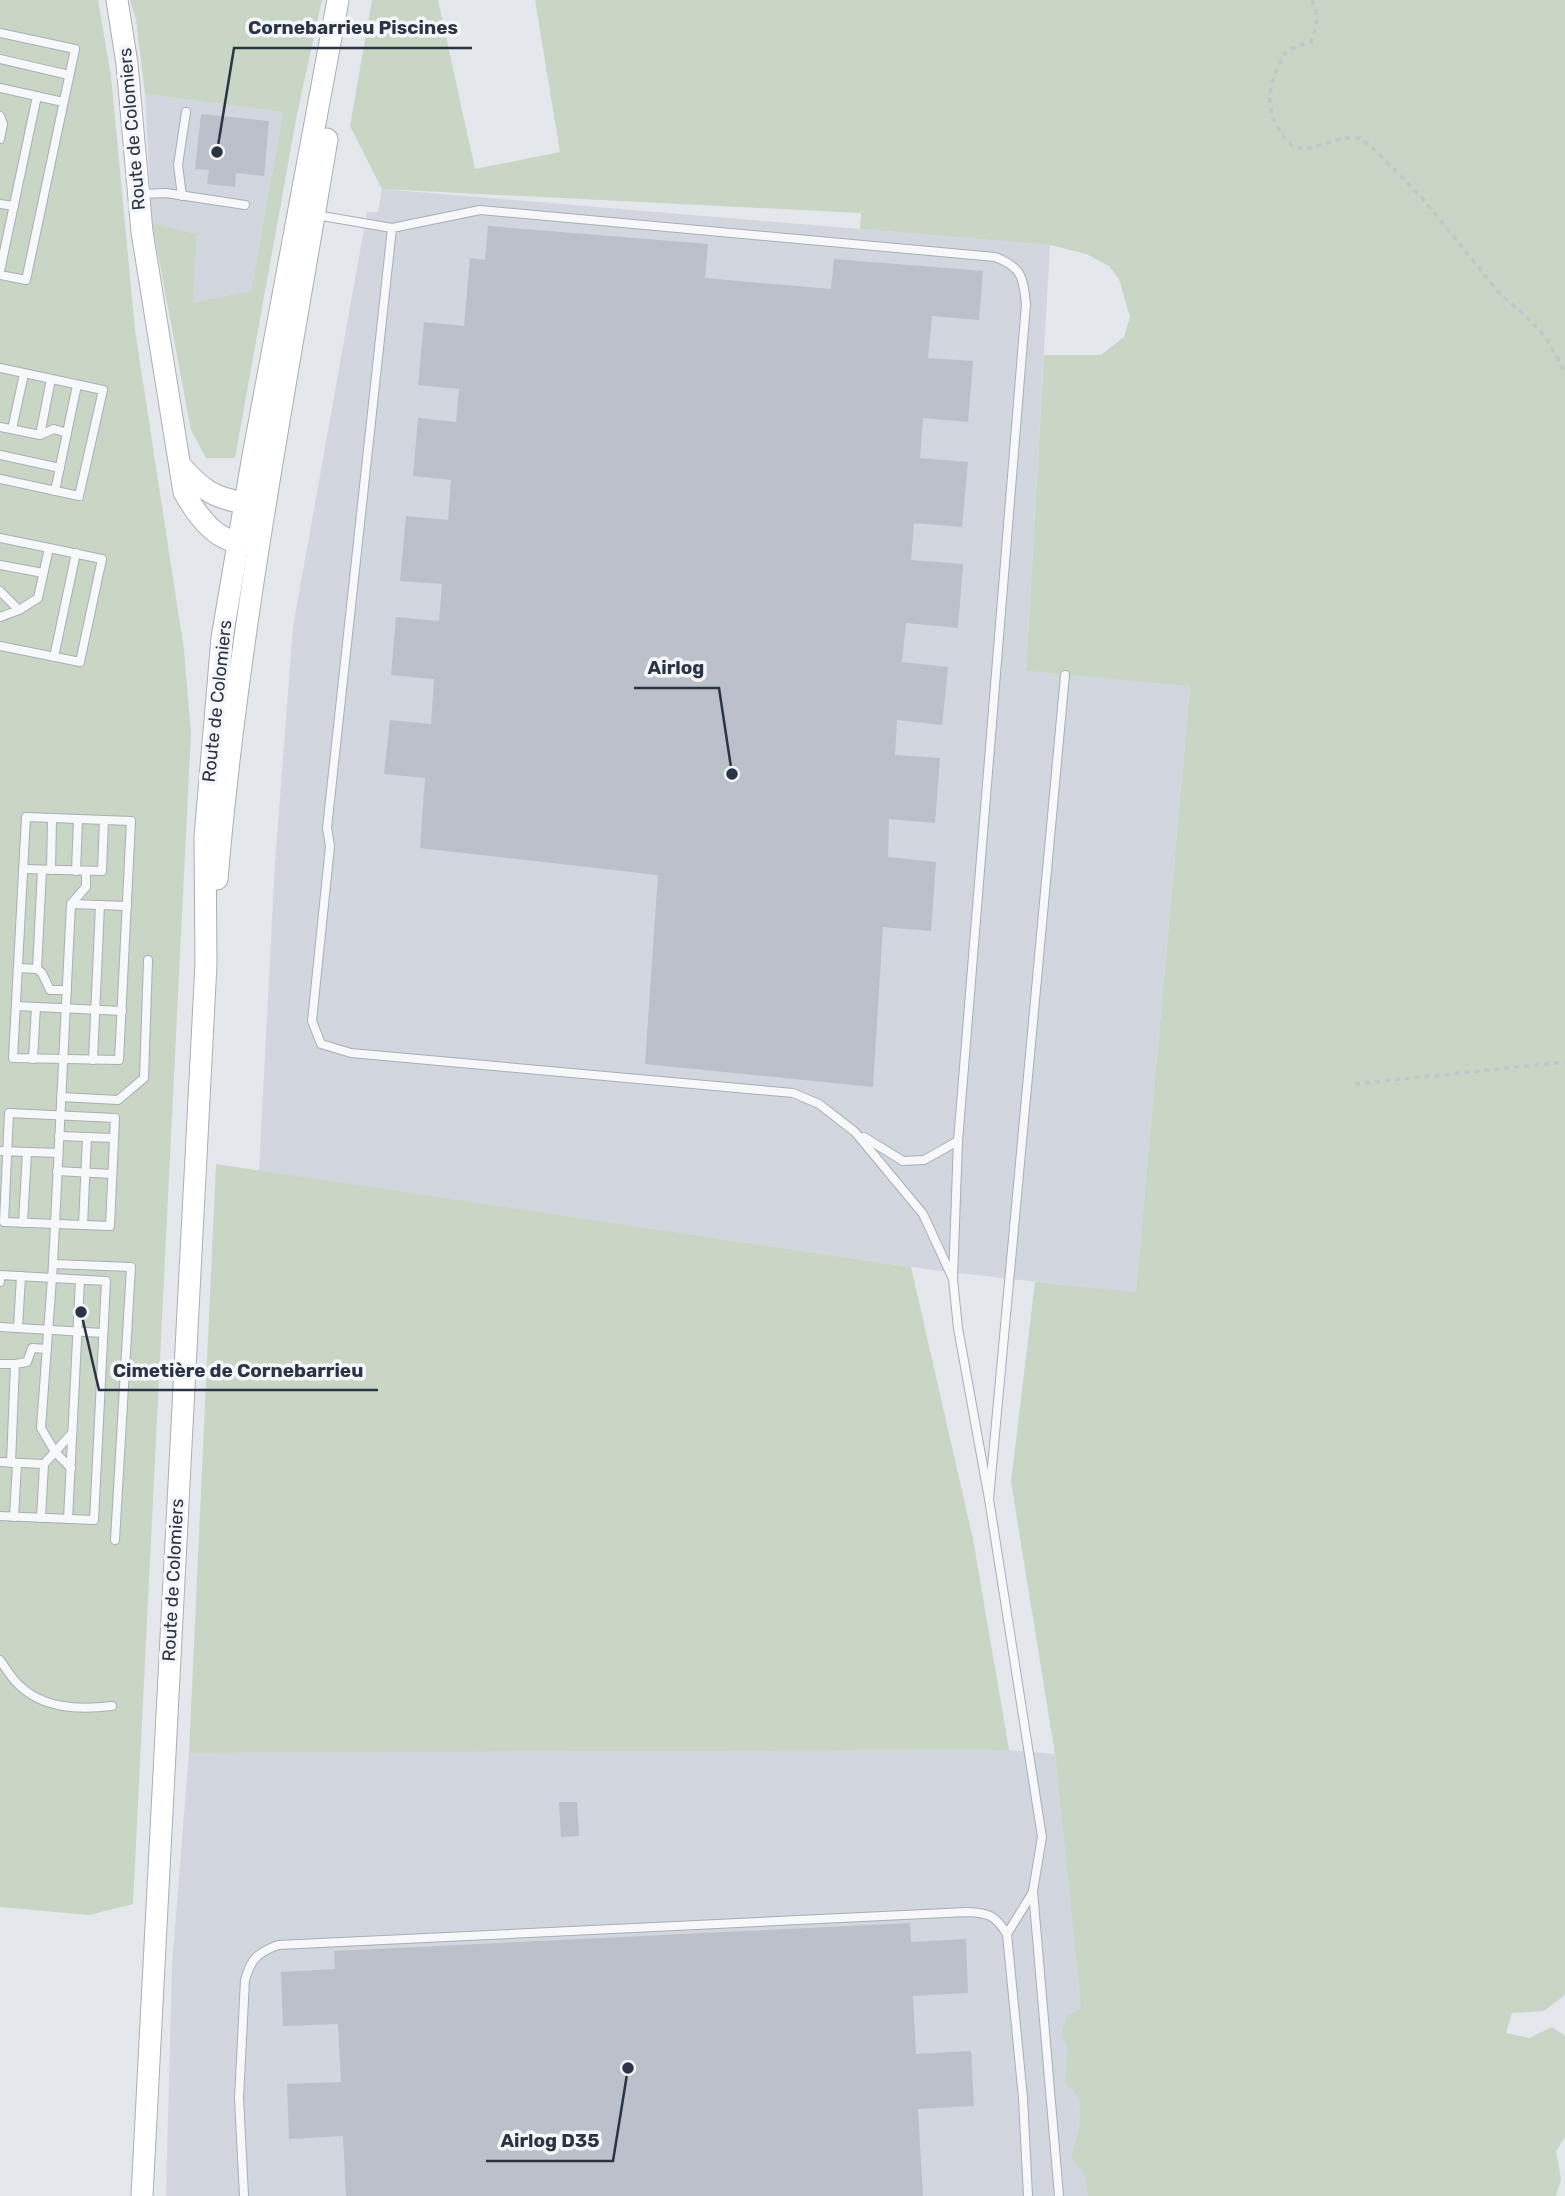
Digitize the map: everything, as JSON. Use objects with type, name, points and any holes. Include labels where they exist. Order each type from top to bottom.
[{"type":"main road","name":"Route de Colomiers","points":[[117,0],[127,64],[142,232],[184,492],[196,514],[217,532],[232,541],[247,535]]},
{"type":"main road","points":[[247,535],[245,503],[338,0]]},
{"type":"main road","points":[[247,535],[314,215],[350,0]]},
{"type":"main road","points":[[180,465],[196,483],[211,494],[245,503]]},
{"type":"main road","name":"Route de Colomiers","points":[[142,2196],[205,964],[205,837],[209,769],[222,638],[247,535]]},
{"type":"lane","points":[[0,33],[75,48],[26,280],[0,273],[37,96]]},
{"type":"lane","points":[[0,59],[69,75]]},
{"type":"lane","points":[[0,88],[63,102]]},
{"type":"lane","points":[[182,196],[178,165],[186,112]]},
{"type":"lane","points":[[0,116],[3,124],[0,139]]},
{"type":"lane","points":[[138,194],[166,193],[246,205]]},
{"type":"lane","points":[[0,204],[14,206]]},
{"type":"lane","points":[[314,215],[393,228],[480,210],[995,257],[1012,264],[1023,278],[1026,303],[958,1141],[953,1279],[958,1328],[989,1499],[1042,1837],[1033,1891],[1059,2196]]},
{"type":"lane","points":[[393,228],[327,828],[330,846],[312,1021],[321,1044],[351,1053],[793,1093],[819,1104],[855,1132],[903,1161],[924,1160],[958,1141]]},
{"type":"lane","points":[[0,368],[103,390],[79,496],[0,479]]},
{"type":"lane","points":[[12,429],[24,374]]},
{"type":"lane","points":[[40,435],[51,379]]},
{"type":"lane","points":[[55,491],[77,385]]},
{"type":"lane","points":[[0,427],[40,435],[54,429],[66,433]]},
{"type":"lane","points":[[0,455],[60,468]]},
{"type":"lane","points":[[0,538],[102,558],[80,662],[0,646]]},
{"type":"lane","points":[[0,617],[19,610],[38,598],[49,548]]},
{"type":"lane","points":[[54,657],[76,553]]},
{"type":"lane","points":[[0,565],[43,573]]},
{"type":"lane","points":[[0,592],[19,610]]},
{"type":"lane","points":[[989,1499],[1065,675]]},
{"type":"lane","points":[[26,817],[78,819],[131,821],[119,1060],[13,1058],[26,817]]},
{"type":"lane","points":[[37,969],[52,818]]},
{"type":"lane","points":[[76,871],[78,819]]},
{"type":"lane","points":[[23,869],[102,871],[104,820]]},
{"type":"lane","points":[[71,1468],[55,1452],[41,1428],[55,1224],[71,904],[86,887],[86,871]]},
{"type":"lane","points":[[71,904],[127,906]]},
{"type":"lane","points":[[93,1060],[100,905]]},
{"type":"lane","points":[[61,1097],[118,1100],[144,1078],[148,960]]},
{"type":"lane","points":[[18,968],[37,969],[42,973],[50,990],[66,990]]},
{"type":"lane","points":[[16,1006],[122,1011]]},
{"type":"lane","points":[[33,1059],[36,1007]]},
{"type":"lane","points":[[9,1113],[115,1118],[114,1138],[110,1226],[4,1222],[4,1151],[9,1113]]},
{"type":"lane","points":[[855,1132],[923,1214],[953,1279]]},
{"type":"lane","points":[[59,1136],[114,1138]]},
{"type":"lane","points":[[83,1225],[87,1137]]},
{"type":"lane","points":[[4,1151],[58,1153]]},
{"type":"lane","points":[[23,1223],[27,1152]]},
{"type":"lane","points":[[57,1171],[113,1174]]},
{"type":"lane","points":[[52,1264],[131,1267],[115,1540]]},
{"type":"lane","points":[[0,1282],[0,1275],[106,1281],[94,1520],[0,1516]]},
{"type":"lane","points":[[18,1328],[21,1276]]},
{"type":"lane","points":[[68,1519],[80,1280]]},
{"type":"lane","points":[[0,1327],[103,1333]]},
{"type":"lane","points":[[0,1364],[27,1362],[32,1348],[47,1349]]},
{"type":"lane","points":[[14,1517],[15,1364]]},
{"type":"lane","points":[[41,1518],[44,1464],[72,1433]]},
{"type":"lane","points":[[0,1462],[44,1464]]},
{"type":"lane","points":[[0,1660],[17,1683],[37,1697],[61,1707],[87,1709],[112,1706]]},
{"type":"lane","points":[[1007,1934],[1033,1891]]},
{"type":"lane","points":[[244,2196],[239,2098],[245,1980],[249,1966],[261,1951],[278,1945],[967,1912],[986,1913],[999,1921],[1007,1934],[1023,2098],[1028,2196]]},
{"type":"path","points":[[1312,0],[1316,9],[1317,27],[1311,42],[1287,50],[1273,74],[1269,105],[1282,136],[1294,148],[1311,148],[1343,138],[1360,138],[1373,148],[1423,199],[1500,294],[1525,314],[1547,339],[1565,373]]},
{"type":"path","points":[[1355,1084],[1565,1062]]},
{"type":"shaded area","points":[[145,94],[283,112],[251,291],[192,302],[197,234],[152,223]]},
{"type":"shaded area","points":[[382,189],[1050,245],[1026,671],[1190,685],[1136,1293],[933,1270],[259,1171],[275,863],[293,627],[367,212],[378,212]]},
{"type":"shaded area","points":[[1009,1750],[1055,1754],[1101,2196],[166,2196],[172,1965],[189,1753]]},
{"type":"green space","points":[[0,0],[98,0],[111,76],[135,330],[184,650],[191,733],[133,1904],[89,1915],[0,1907]]},
{"type":"green space","points":[[130,0],[322,0],[297,114],[235,458],[206,458],[191,430],[152,223],[197,234],[193,302],[251,291],[283,112],[145,94],[136,19]]},
{"type":"green space","points":[[372,0],[438,0],[475,169],[560,152],[535,0],[1565,0],[1565,1995],[1544,2011],[1512,2013],[1506,2033],[1529,2038],[1552,2027],[1565,2036],[1565,2137],[1556,2151],[1561,2179],[1556,2196],[1088,2196],[1085,2176],[1071,2156],[1079,2130],[1080,2099],[1065,2082],[1068,2049],[1062,2032],[1067,2016],[1081,2008],[1055,1754],[1011,1482],[1035,1282],[1136,1292],[1190,686],[1026,671],[1044,355],[1101,355],[1124,337],[1130,317],[1119,279],[1109,266],[1086,254],[1050,245],[860,229],[861,213],[382,189],[350,126]]},
{"type":"green space","points":[[216,1164],[911,1267],[973,1539],[1009,1750],[189,1753]]},
{"type":"building","points":[[201,114],[269,121],[264,176],[236,173],[235,187],[207,184],[209,170],[195,169]]},
{"type":"building","points":[[488,226],[708,244],[705,278],[831,289],[834,259],[983,271],[979,320],[932,316],[928,358],[973,361],[968,422],[923,418],[920,458],[968,462],[962,527],[914,523],[911,560],[963,564],[958,628],[906,623],[902,662],[948,667],[942,725],[897,720],[895,755],[940,758],[935,823],[889,819],[888,857],[936,862],[931,931],[883,927],[873,1087],[645,1064],[658,875],[420,848],[425,778],[384,774],[390,720],[431,724],[434,679],[391,675],[396,617],[439,621],[442,584],[400,581],[406,516],[448,520],[451,480],[413,476],[418,418],[456,422],[459,389],[418,385],[424,322],[464,326],[470,258],[485,260]]},
{"type":"building","points":[[559,1802],[577,1802],[579,1836],[561,1837]]},
{"type":"building","points":[[910,1923],[911,1942],[966,1939],[968,1993],[913,1996],[916,2054],[971,2051],[974,2106],[918,2109],[923,2196],[346,2196],[343,2136],[289,2139],[287,2084],[341,2082],[338,2024],[283,2026],[281,1972],[335,1969],[334,1951]]},
{"type":"place","name":"Cornebarrieu Piscines","points":[[217,152]]},
{"type":"place","name":"Airlog","points":[[732,774]]},
{"type":"place","name":"Cimetière de Cornebarrieu","points":[[81,1312]]},
{"type":"place","name":"Airlog D35","points":[[628,2068]]}]
